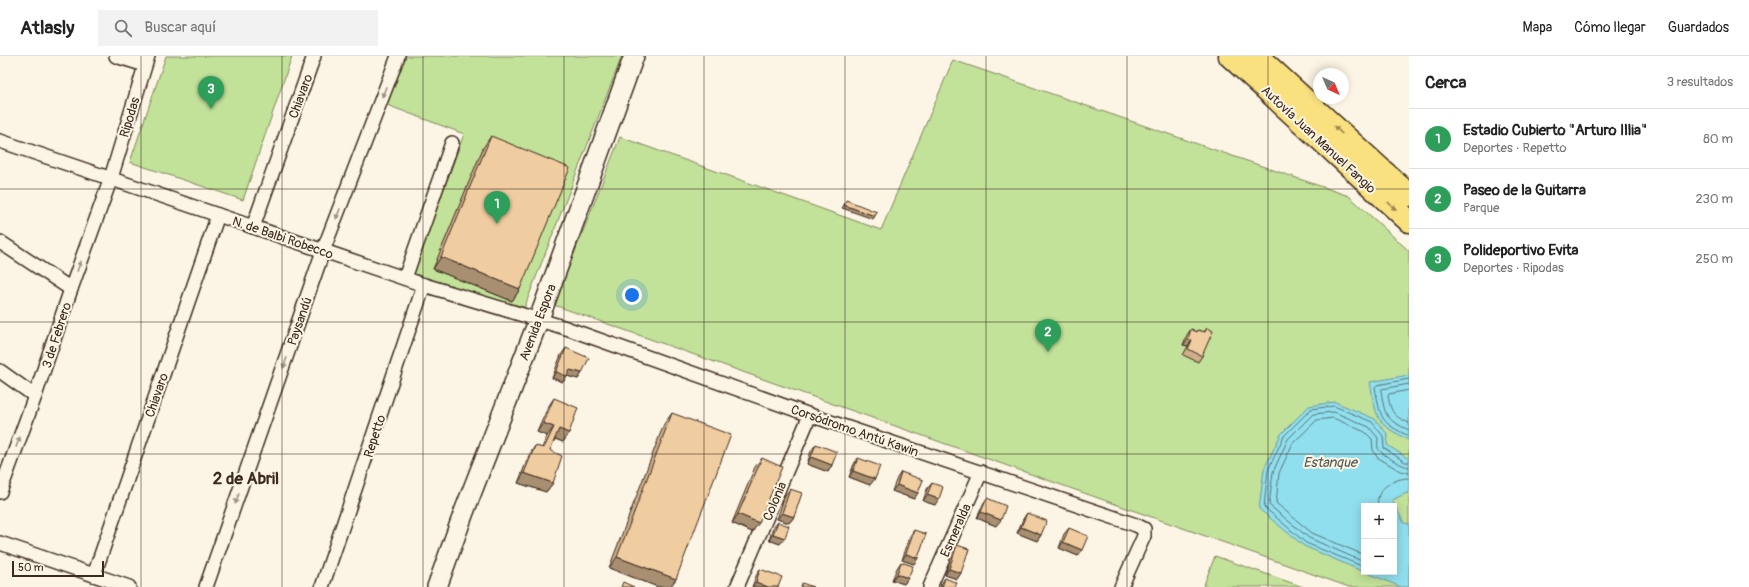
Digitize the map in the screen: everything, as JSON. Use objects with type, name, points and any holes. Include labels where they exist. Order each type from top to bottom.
[{"type":"highway","name":"Autovía Juan Manuel Fangio","points":[[1230,56],[1409,222]]},
{"type":"highway","name":"Autovía Juan Manuel Fangio","points":[[1258,56],[1409,195]]},
{"type":"main road","name":"Avenida Espora","points":[[437,587],[464,512],[539,320],[634,56]]},
{"type":"street","points":[[116,56],[147,61]]},
{"type":"street","name":"Chiavaro","points":[[252,227],[314,56]]},
{"type":"street","name":"Paysandú","points":[[206,587],[323,251],[398,56]]},
{"type":"street","name":"Ripodas","points":[[110,178],[147,61]]},
{"type":"street","name":"N. de Balbi Robecco","points":[[0,141],[323,251],[566,328]]},
{"type":"street","points":[[405,278],[452,143]]},
{"type":"street","name":"3 de Febrero","points":[[0,492],[35,396],[110,178]]},
{"type":"street","name":"Chiavaro","points":[[94,575],[218,215]]},
{"type":"street","points":[[0,242],[71,288]]},
{"type":"street","name":"Repetto","points":[[322,587],[424,284]]},
{"type":"street","name":"Corsódromo Antú Kawin","points":[[566,328],[810,415],[1136,525],[1144,529],[1144,536],[1121,587]]},
{"type":"street","points":[[0,371],[35,396]]},
{"type":"street","name":"Colonia","points":[[738,587],[810,415]]},
{"type":"street","name":"Esmeralda","points":[[930,587],[980,472]]},
{"type":"street","points":[[0,543],[129,587]]},
{"type":"green space","points":[[166,56],[292,56],[243,200],[130,162]]},
{"type":"green space","points":[[405,56],[622,56],[521,316],[412,276],[464,134],[387,105]]},
{"type":"green space","points":[[953,60],[1349,196],[1409,251],[1409,587],[1349,587],[554,305],[620,137],[881,230]]},
{"type":"green space","points":[[1215,556],[1303,587],[1203,587]]},
{"type":"water","points":[[1409,375],[1409,440],[1383,424],[1376,412],[1370,382]]},
{"type":"water","name":"Estanque","points":[[1335,402],[1375,419],[1388,435],[1387,445],[1409,459],[1409,492],[1392,500],[1394,503],[1361,503],[1361,571],[1304,546],[1259,509],[1264,469],[1281,434],[1309,406]]},
{"type":"water","name":"Estanque","points":[[1397,510],[1404,523],[1409,524],[1409,587],[1401,587],[1372,575],[1397,575]]},
{"type":"building","points":[[491,136],[570,168],[520,289],[441,257]]},
{"type":"building","points":[[846,200],[877,212],[875,216],[844,205]]},
{"type":"building","points":[[1207,328],[1213,331],[1202,356],[1188,349],[1192,340],[1188,339],[1191,329],[1197,332],[1198,330],[1205,332]]},
{"type":"building","points":[[566,348],[589,358],[582,373],[570,370],[567,376],[556,372]]},
{"type":"building","points":[[554,398],[578,408],[569,433],[559,429],[550,450],[562,456],[553,483],[524,473],[535,446],[544,448],[554,427],[543,423]]},
{"type":"building","points":[[672,413],[731,435],[676,579],[617,557]]},
{"type":"building","points":[[816,444],[837,452],[832,465],[811,457]]},
{"type":"building","points":[[762,458],[782,467],[759,523],[738,514]]},
{"type":"building","points":[[858,458],[880,466],[875,479],[853,471]]},
{"type":"building","points":[[901,472],[923,480],[918,493],[897,485]]},
{"type":"building","points":[[932,483],[943,487],[939,499],[927,495]]},
{"type":"building","points":[[790,489],[802,493],[794,517],[782,513]]},
{"type":"building","points":[[987,498],[1006,506],[1001,520],[981,512]]},
{"type":"building","points":[[1027,513],[1047,521],[1041,535],[1021,527]]},
{"type":"building","points":[[778,522],[789,526],[785,538],[773,534]]},
{"type":"building","points":[[1069,528],[1088,536],[1082,550],[1063,542]]},
{"type":"building","points":[[914,530],[926,534],[918,558],[906,554]]},
{"type":"building","points":[[957,545],[969,549],[961,573],[949,569]]},
{"type":"building","points":[[901,562],[913,566],[908,578],[897,574]]},
{"type":"building","points":[[760,569],[782,577],[778,587],[768,587],[756,582]]},
{"type":"building","points":[[945,578],[957,583],[955,587],[942,587]]},
{"type":"building","points":[[623,582],[634,587],[621,587]]},
{"type":"building","points":[[802,583],[813,587],[801,587]]},
{"type":"place","name":"Polideportivo Evita","points":[[211,109]]},
{"type":"place","name":"Estadio Cubierto \"Arturo Illia\"","points":[[497,224]]},
{"type":"place","name":"Paseo de la Guitarra","points":[[1048,352]]},
{"type":"district","name":"2 de Abril","points":[[246,478]]}]
